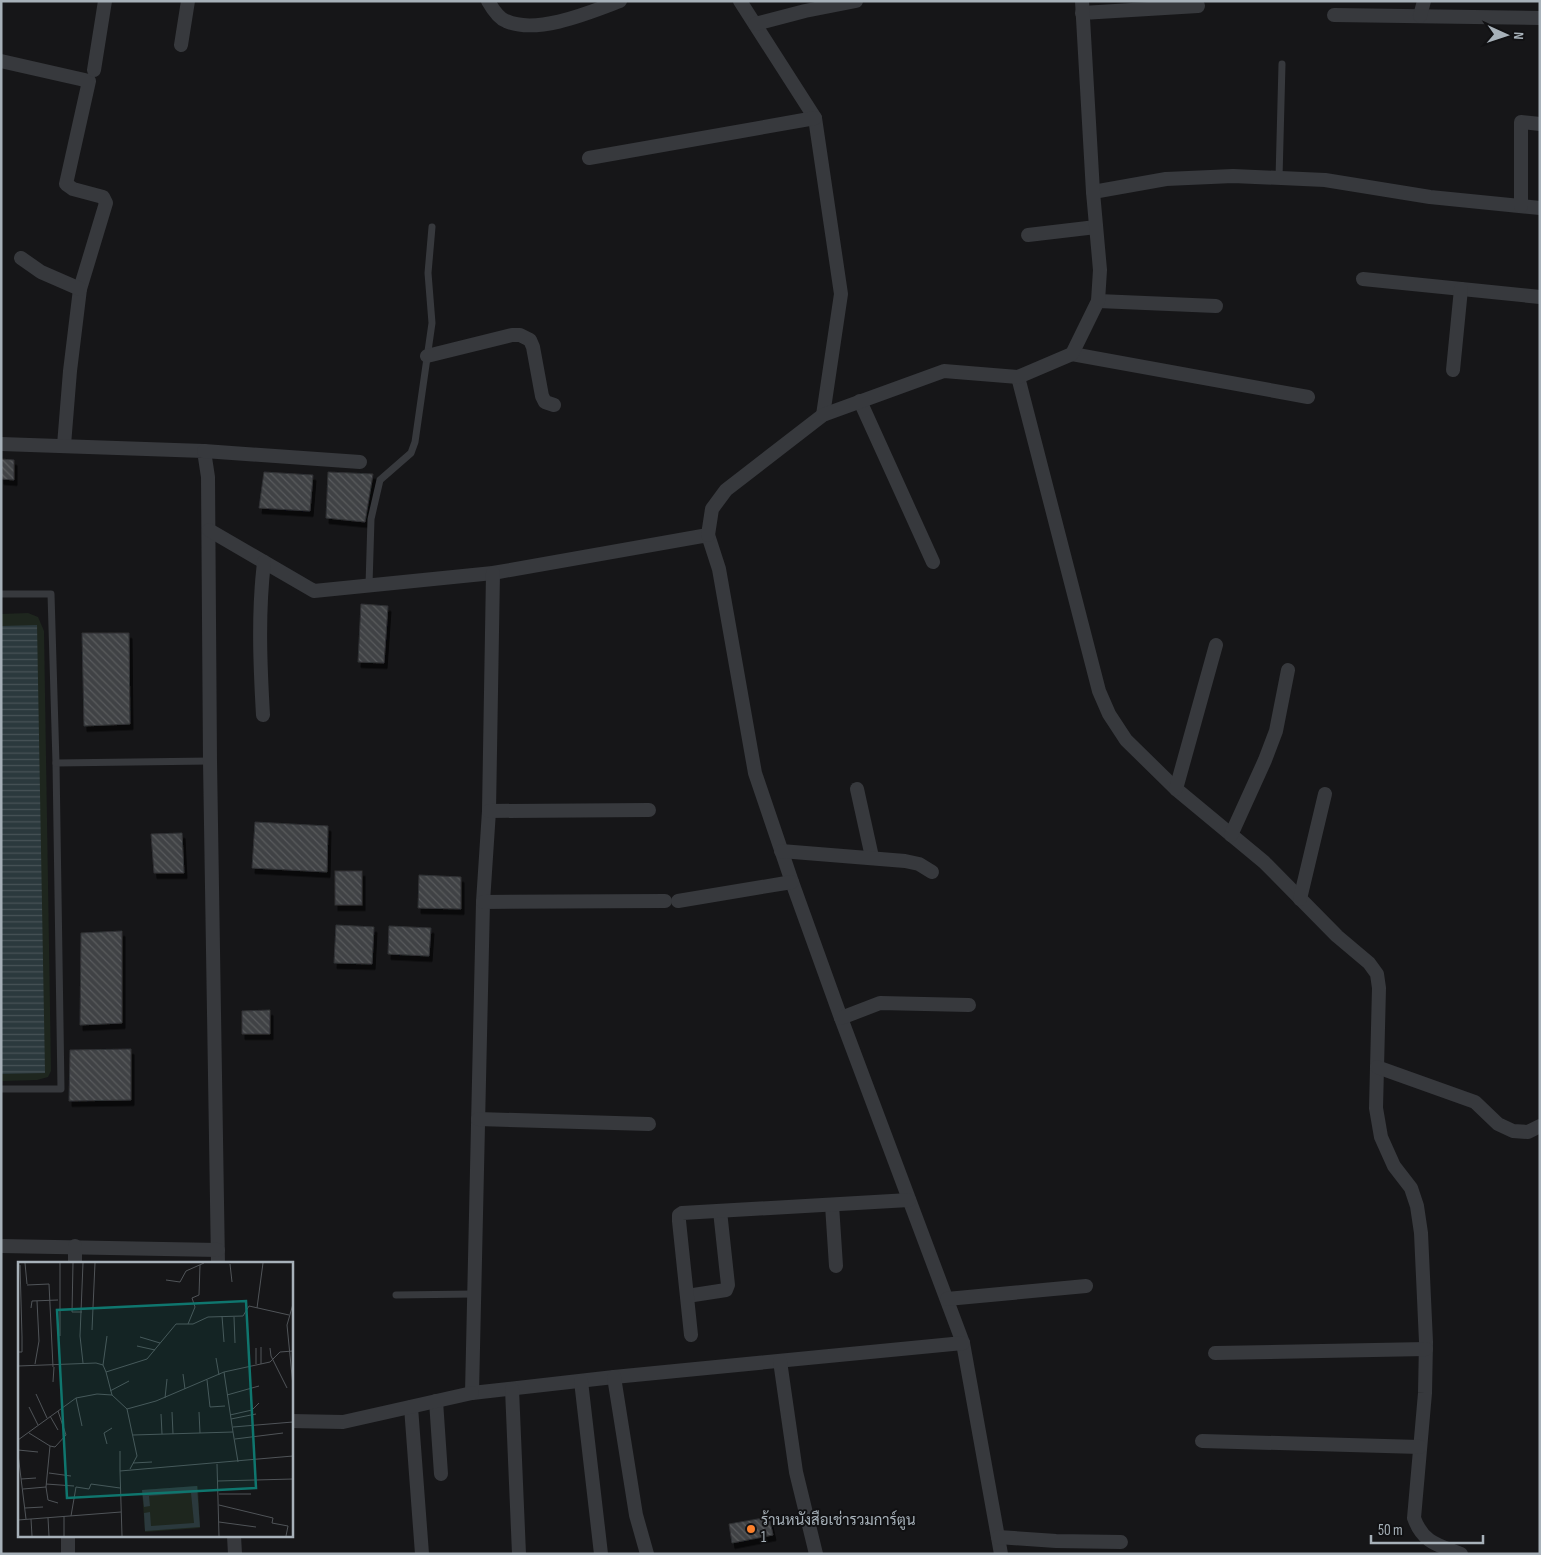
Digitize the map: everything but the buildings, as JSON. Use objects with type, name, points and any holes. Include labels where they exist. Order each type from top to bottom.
[{"type":"street","points":[[94,70],[105,1]]},
{"type":"street","points":[[181,44],[188,1]]},
{"type":"street","points":[[488,1],[492,9],[503,19],[522,25],[566,21],[620,1]]},
{"type":"street","points":[[740,1],[815,118],[841,294],[823,415]]},
{"type":"street","points":[[754,24],[856,1]]},
{"type":"street","points":[[1420,16],[1424,1]]},
{"type":"street","points":[[1072,354],[1098,301],[1100,270],[1093,192],[1082,7],[1198,6]]},
{"type":"street","points":[[1334,15],[1540,18]]},
{"type":"street","points":[[1,61],[89,81],[66,184],[73,189],[103,197],[106,203],[80,289],[64,445]]},
{"type":"street","points":[[589,158],[815,118]]},
{"type":"street","points":[[1521,206],[1520,122],[1540,124]]},
{"type":"street","points":[[1093,192],[1166,179],[1233,176],[1325,180],[1430,196],[1540,208]]},
{"type":"street","points":[[1028,235],[1096,227]]},
{"type":"street","points":[[20,258],[41,272],[80,289]]},
{"type":"street","points":[[1363,279],[1540,297]]},
{"type":"street","points":[[1453,370],[1461,289]]},
{"type":"street","points":[[1098,301],[1216,306]]},
{"type":"street","points":[[427,356],[512,335],[520,335],[530,340],[533,347],[542,396],[545,402],[554,405]]},
{"type":"street","points":[[1001,1554],[963,1342],[841,1018],[755,773],[719,569],[708,535],[712,509],[726,490],[823,415],[944,371],[1018,377],[1072,354],[1308,397]]},
{"type":"street","points":[[1018,377],[1099,691],[1108,714],[1126,740],[1176,789],[1264,862],[1337,936],[1369,963],[1377,974],[1379,988],[1376,1108],[1381,1137],[1394,1166],[1411,1188],[1417,1206],[1421,1233],[1426,1349],[1425,1393],[1414,1518],[1418,1531],[1433,1544],[1461,1554]]},
{"type":"street","points":[[860,401],[933,562]]},
{"type":"street","points":[[1,444],[204,451],[360,462]]},
{"type":"street","points":[[1,1246],[75,1246],[218,1257],[210,761],[209,530],[208,477],[204,451]]},
{"type":"street","points":[[209,530],[314,591],[493,573],[708,535]]},
{"type":"street","points":[[264,562],[260,600],[264,715]]},
{"type":"street","points":[[472,1393],[483,902],[489,811],[493,573]]},
{"type":"street","points":[[1176,789],[1216,644]]},
{"type":"street","points":[[1231,835],[1266,760],[1276,731],[1288,670]]},
{"type":"street","points":[[857,790],[872,857]]},
{"type":"street","points":[[1300,899],[1324,794]]},
{"type":"street","points":[[489,811],[650,810]]},
{"type":"street","points":[[781,851],[872,857],[919,864],[932,872]]},
{"type":"street","points":[[483,902],[671,901],[792,882]]},
{"type":"street","points":[[841,1018],[880,1004],[969,1006]]},
{"type":"street","points":[[1377,1067],[1475,1102],[1498,1124],[1513,1131],[1528,1132],[1540,1126]]},
{"type":"street","points":[[478,1119],[649,1124]]},
{"type":"street","points":[[691,1335],[679,1215],[682,1213],[909,1200]]},
{"type":"street","points":[[832,1205],[836,1266]]},
{"type":"street","points":[[687,1296],[726,1290],[728,1286],[720,1210]]},
{"type":"street","points":[[75,1246],[75,1262]]},
{"type":"street","points":[[947,1299],[1086,1286]]},
{"type":"street","points":[[292,1421],[343,1422],[472,1393],[963,1342]]},
{"type":"street","points":[[1215,1353],[1426,1349]]},
{"type":"street","points":[[780,1361],[796,1472],[816,1554]]},
{"type":"street","points":[[614,1377],[636,1515],[647,1554]]},
{"type":"street","points":[[581,1381],[601,1554]]},
{"type":"street","points":[[512,1389],[519,1554]]},
{"type":"street","points":[[436,1401],[441,1474]]},
{"type":"street","points":[[411,1407],[422,1554]]},
{"type":"street","points":[[1202,1441],[1420,1448]]},
{"type":"street","points":[[998,1537],[1056,1541],[1121,1542]]},
{"type":"street","points":[[68,1538],[68,1554]]},
{"type":"street","points":[[234,1538],[235,1554]]},
{"type":"lane","points":[[1279,178],[1282,64]]},
{"type":"lane","points":[[369,585],[371,520],[380,480],[411,453],[415,442],[432,323],[428,273],[432,228]]},
{"type":"lane","points":[[1,594],[51,594],[56,763],[61,1089],[1,1089]]},
{"type":"lane","points":[[56,763],[210,761]]},
{"type":"lane","points":[[396,1295],[474,1294]]},
{"type":"shaded area","points":[[28,613],[38,617],[44,631],[51,1071],[48,1077],[37,1080],[1,1081],[1,614]]},
{"type":"shaded area","points":[[37,625],[45,1073],[1,1074],[1,626]]},
{"type":"place","name":"ร้านหนังสือเช่ารวมการ์ตูน 1","points":[[751,1529]]}]
